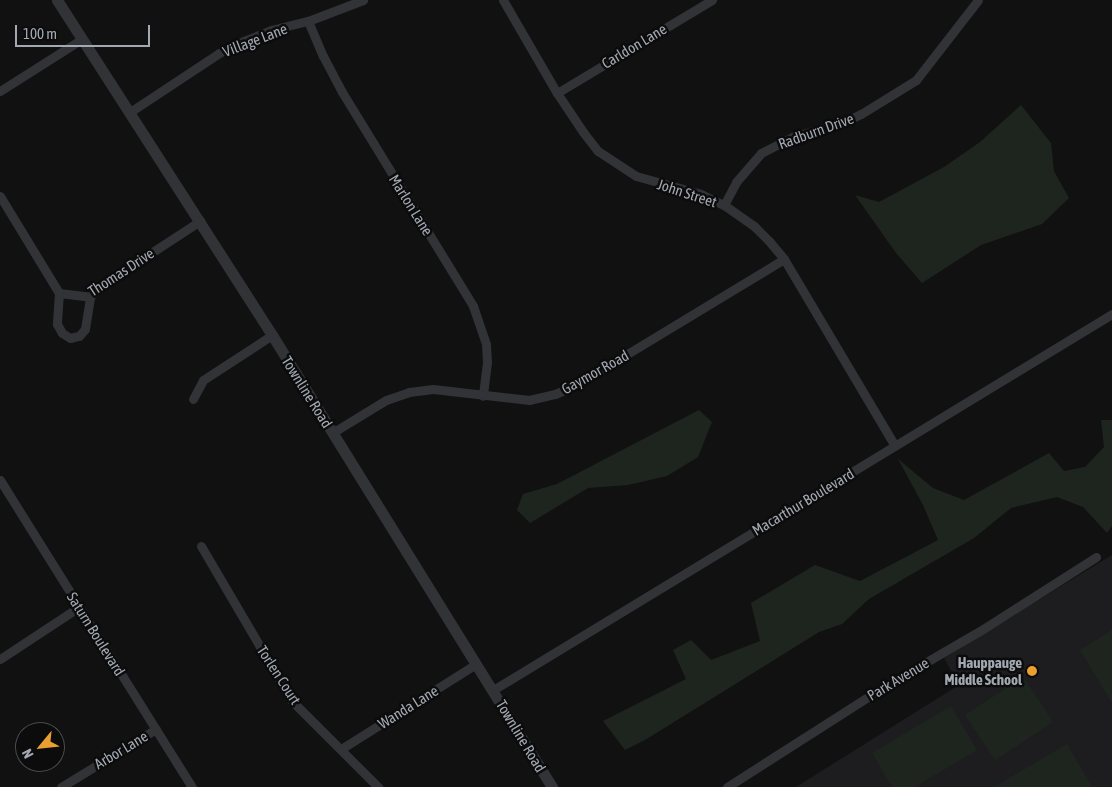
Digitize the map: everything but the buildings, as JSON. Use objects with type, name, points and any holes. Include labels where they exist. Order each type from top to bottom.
[{"type":"street","name":"Townline Road","points":[[57,0],[200,220],[552,787]]},
{"type":"street","name":"Village Lane","points":[[130,112],[219,53],[271,30],[308,21],[363,0]]},
{"type":"street","name":"John Street","points":[[503,0],[557,93],[582,132],[598,151],[636,176],[701,194],[724,205],[754,226],[784,259],[896,446]]},
{"type":"street","name":"Carldon Lane","points":[[557,93],[712,0]]},
{"type":"street","name":"Radburn Drive","points":[[724,205],[736,182],[761,153],[794,136],[841,124],[916,80],[973,2]]},
{"type":"street","name":"Marlon Lane","points":[[308,21],[322,56],[342,92],[473,306],[486,344],[487,362],[483,396]]},
{"type":"street","points":[[0,91],[82,39]]},
{"type":"street","points":[[0,196],[59,293],[57,324],[62,333],[70,338],[79,336],[85,329],[90,296]]},
{"type":"street","name":"Thomas Drive","points":[[59,293],[90,296],[99,287],[200,220]]},
{"type":"street","name":"Gaymor Road","points":[[332,433],[386,400],[410,392],[433,389],[529,400],[555,394],[576,385],[784,259]]},
{"type":"street","name":"Macarthur Boulevard","points":[[493,690],[1112,314]]},
{"type":"street","points":[[193,400],[204,380],[272,335]]},
{"type":"street","name":"Saturn Boulevard","points":[[0,480],[192,787]]},
{"type":"street","name":"Torlen Court","points":[[201,546],[292,701],[378,787]]},
{"type":"street","name":"Park Avenue","points":[[727,787],[880,689],[983,629],[1096,556]]},
{"type":"street","points":[[0,659],[79,607]]},
{"type":"street","name":"Wanda Lane","points":[[341,749],[476,664]]},
{"type":"street","name":"Arbor Lane","points":[[61,787],[156,729]]},
{"type":"shaded area","points":[[1021,105],[1051,143],[1054,171],[1069,198],[1042,224],[981,245],[922,283],[896,253],[855,195],[879,202],[944,167],[980,142]]},
{"type":"shaded area","points":[[699,410],[712,422],[698,457],[667,476],[628,485],[588,488],[530,523],[517,510],[523,494],[557,484]]},
{"type":"shaded area","points":[[1101,420],[1112,420],[1112,526],[1107,533],[1083,507],[1057,497],[1011,508],[974,538],[869,599],[842,624],[819,632],[645,740],[625,750],[603,721],[686,679],[673,650],[691,640],[711,660],[760,641],[751,603],[815,565],[860,581],[938,540],[923,505],[898,459],[933,488],[964,500],[1049,453],[1064,471],[1085,467],[1104,447]]},
{"type":"shaded area","name":"Hauppauge Middle School","points":[[1112,555],[1112,787],[796,787],[959,685],[944,658]]},
{"type":"shaded area","points":[[1112,630],[1112,703],[1080,650]]},
{"type":"shaded area","points":[[1017,681],[1026,681],[1053,722],[995,760],[965,715]]},
{"type":"shaded area","points":[[951,706],[977,750],[915,787],[892,787],[872,753]]},
{"type":"shaded area","points":[[1067,744],[1092,787],[994,787]]},
{"type":"place","name":"Hauppauge Middle School","points":[[1032,671]]}]
